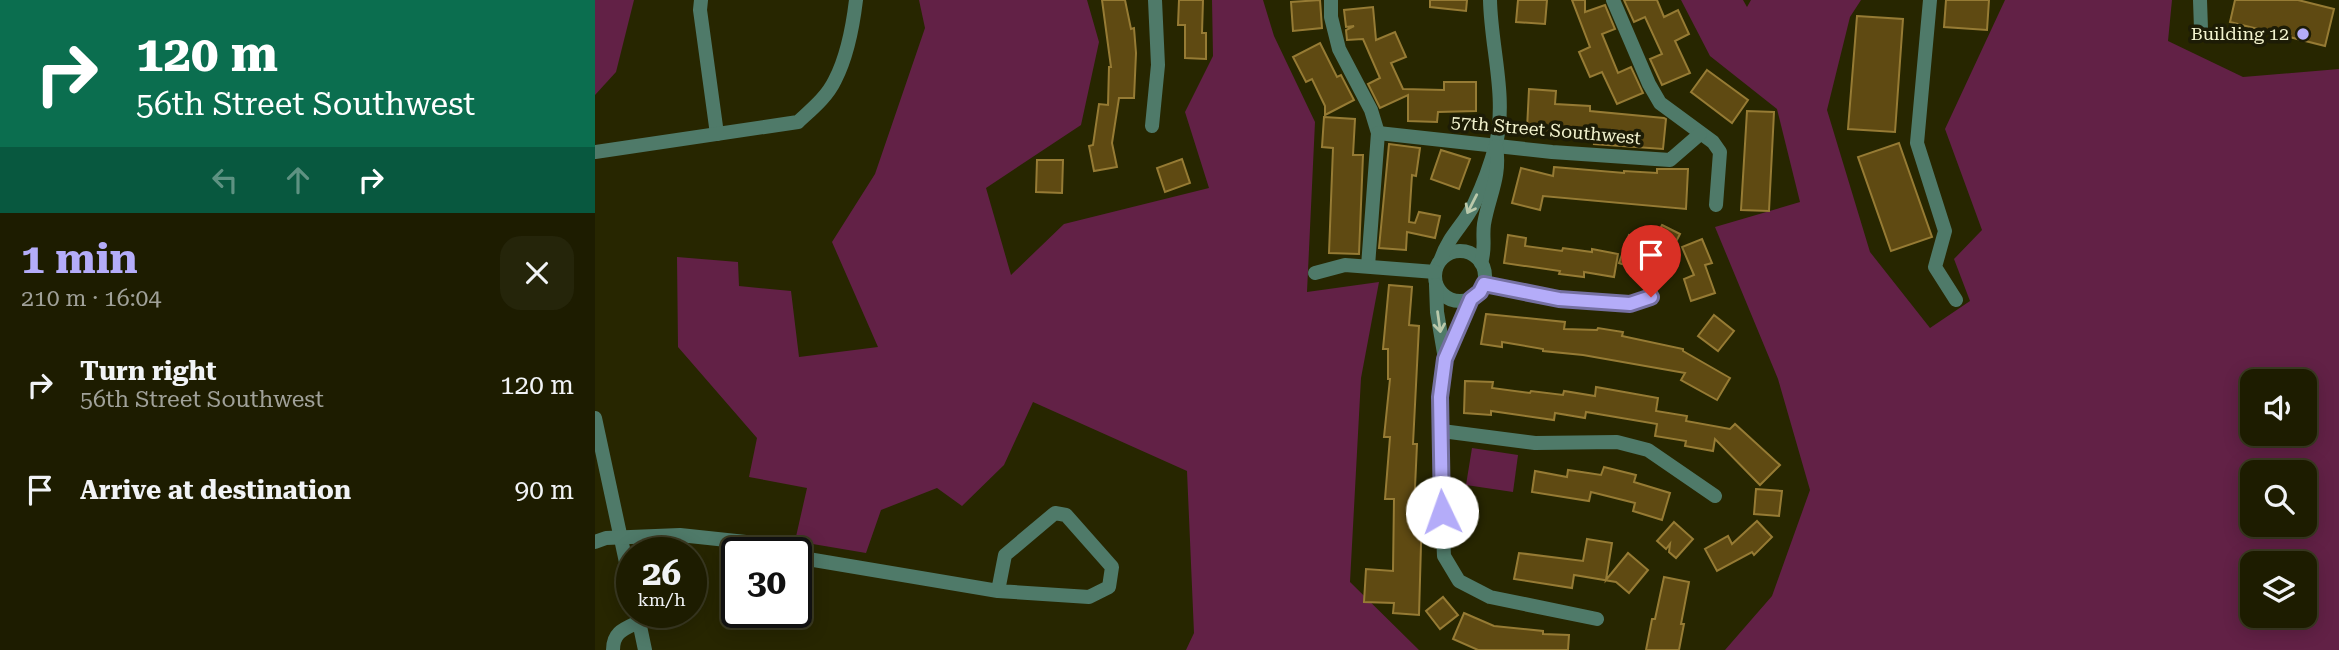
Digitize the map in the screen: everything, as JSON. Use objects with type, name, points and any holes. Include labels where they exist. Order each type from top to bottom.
[{"type":"street","points":[[701,0],[700,10],[717,134]]},
{"type":"street","points":[[595,152],[798,122],[821,100],[835,80],[847,45],[856,0]]},
{"type":"street","points":[[1152,126],[1158,65],[1155,0]]},
{"type":"street","points":[[1331,0],[1331,17],[1339,49],[1371,110],[1378,133],[1368,266]]},
{"type":"street","points":[[1482,263],[1473,255],[1462,251],[1450,253],[1438,272],[1440,292],[1449,299],[1460,302],[1471,299],[1480,292],[1484,284],[1483,226],[1499,164],[1496,145],[1499,112],[1498,69],[1490,0]]},
{"type":"street","points":[[1613,0],[1649,84],[1660,103],[1713,142],[1720,152],[1716,205]]},
{"type":"street","points":[[1930,0],[1917,143],[1945,231],[1935,267],[1955,300]]},
{"type":"street","points":[[2200,0],[2201,29]]},
{"type":"street","name":"57th Street Southwest","points":[[1378,133],[1552,152],[1670,160],[1700,134]]},
{"type":"street","points":[[1445,359],[1437,312],[1438,272],[1446,244],[1473,206],[1496,145]]},
{"type":"street","points":[[1315,273],[1345,265],[1438,272]]},
{"type":"street","points":[[1484,284],[1559,299],[1630,304],[1651,297]]},
{"type":"street","points":[[1471,299],[1445,359],[1440,397],[1444,556],[1459,581],[1490,597],[1597,619]]},
{"type":"street","points":[[595,418],[621,537]]},
{"type":"street","points":[[1442,431],[1535,443],[1617,442],[1648,450],[1715,496]]},
{"type":"street","points":[[812,560],[998,591],[1089,597],[1109,587],[1112,568],[1066,515],[1055,513],[1005,555],[998,591]]},
{"type":"street","points":[[650,537],[699,537]]},
{"type":"street","points":[[595,542],[606,538],[616,539]]},
{"type":"street","points":[[613,650],[613,641],[624,628]]},
{"type":"street","points":[[640,628],[645,650]]},
{"type":"shaded area","points":[[595,0],[634,0],[616,72],[595,95]]},
{"type":"shaded area","points":[[919,0],[1087,0],[1099,42],[1081,125],[986,188],[1011,275],[1064,224],[1209,188],[1185,112],[1213,56],[1212,0],[1263,0],[1274,36],[1315,122],[1307,292],[1379,282],[1361,378],[1350,582],[1419,650],[1186,650],[1194,633],[1187,471],[1033,402],[1004,465],[962,506],[937,488],[881,510],[866,553],[812,544],[812,537],[796,537],[807,488],[749,477],[757,438],[678,347],[677,257],[738,262],[739,286],[791,291],[799,357],[878,347],[832,242],[875,174],[925,28]]},
{"type":"shaded area","points":[[1681,0],[1743,0],[1747,7],[1751,0],[1861,0],[1850,17],[1827,110],[1870,252],[1930,328],[1970,301],[1954,259],[1982,230],[1945,129],[2005,0],[2172,0],[2168,41],[2243,77],[2339,69],[2339,650],[1725,650],[1772,596],[1810,490],[1778,379],[1715,227],[1800,202],[1777,109],[1710,56]]},
{"type":"shaded area","points":[[1472,448],[1518,455],[1513,492],[1466,485]]},
{"type":"building","points":[[1102,0],[1125,0],[1131,29],[1134,28],[1134,98],[1119,98],[1112,143],[1117,167],[1094,171],[1089,146],[1093,145],[1099,104],[1108,105],[1111,67]]},
{"type":"building","points":[[1179,0],[1203,0],[1202,33],[1206,33],[1206,59],[1185,58],[1185,25],[1178,25]]},
{"type":"building","points":[[1320,0],[1322,28],[1293,31],[1291,2]]},
{"type":"building","points":[[1430,0],[1467,0],[1466,11],[1430,7]]},
{"type":"building","points":[[1518,0],[1547,0],[1545,24],[1516,22]]},
{"type":"building","points":[[1572,0],[1585,0],[1585,12],[1605,5],[1615,29],[1602,34],[1618,73],[1631,67],[1643,93],[1617,104],[1602,72],[1590,77],[1579,52],[1590,47]]},
{"type":"building","points":[[1624,0],[1657,0],[1664,17],[1678,10],[1689,34],[1675,41],[1690,73],[1662,85],[1650,59],[1662,54],[1645,17],[1634,22]]},
{"type":"building","points":[[1946,0],[1989,0],[1987,30],[1944,27]]},
{"type":"building","name":"Building 12","points":[[2235,0],[2298,0],[2334,9],[2325,46],[2230,22]]},
{"type":"building","points":[[1373,7],[1376,40],[1395,32],[1406,57],[1391,63],[1403,89],[1444,90],[1444,82],[1476,82],[1476,111],[1438,112],[1437,122],[1408,121],[1408,95],[1380,108],[1368,84],[1380,78],[1363,39],[1347,40],[1346,30],[1354,26],[1346,27],[1344,10]]},
{"type":"building","points":[[1857,16],[1903,19],[1895,132],[1848,129]]},
{"type":"building","points":[[1320,43],[1337,77],[1341,75],[1354,100],[1325,115],[1325,106],[1312,79],[1306,82],[1293,57]]},
{"type":"building","points":[[1707,70],[1748,100],[1732,123],[1691,92]]},
{"type":"building","points":[[1529,89],[1556,91],[1555,104],[1590,106],[1590,111],[1664,118],[1663,149],[1594,144],[1595,137],[1560,135],[1561,131],[1527,129]]},
{"type":"building","points":[[1747,111],[1774,112],[1769,211],[1741,210]]},
{"type":"building","points":[[1324,117],[1355,119],[1353,155],[1363,155],[1359,254],[1329,253],[1333,148],[1322,147]]},
{"type":"building","points":[[1899,143],[1932,237],[1891,251],[1858,157]]},
{"type":"building","points":[[1389,144],[1420,148],[1416,176],[1412,175],[1409,222],[1415,223],[1419,212],[1440,216],[1435,238],[1407,232],[1406,250],[1379,248]]},
{"type":"building","points":[[1441,150],[1470,159],[1459,189],[1431,179]]},
{"type":"building","points":[[1182,159],[1190,183],[1165,192],[1157,168]]},
{"type":"building","points":[[1037,160],[1063,160],[1062,193],[1036,192]]},
{"type":"building","points":[[1554,167],[1624,173],[1688,169],[1686,209],[1543,196],[1540,210],[1512,203],[1521,168],[1553,176]]},
{"type":"building","points":[[1662,225],[1680,234],[1667,259],[1649,249]]},
{"type":"building","points":[[1508,235],[1526,238],[1525,246],[1562,251],[1563,248],[1592,252],[1592,249],[1618,254],[1614,277],[1584,272],[1584,277],[1559,274],[1560,271],[1504,263]]},
{"type":"building","points":[[1629,235],[1647,241],[1638,269],[1619,263]]},
{"type":"building","points":[[1702,239],[1712,263],[1705,265],[1715,293],[1691,301],[1684,279],[1694,275],[1682,247]]},
{"type":"building","points":[[1389,285],[1412,287],[1409,325],[1419,326],[1413,444],[1417,444],[1414,509],[1422,509],[1419,615],[1393,613],[1394,603],[1364,602],[1366,569],[1393,571],[1394,499],[1385,499],[1390,437],[1384,437],[1390,379],[1388,349],[1383,349]]},
{"type":"building","points":[[1486,314],[1565,322],[1564,329],[1598,328],[1623,332],[1622,336],[1683,349],[1730,378],[1717,400],[1681,380],[1685,373],[1502,342],[1502,347],[1481,344]]},
{"type":"building","points":[[1714,315],[1734,331],[1718,351],[1698,336]]},
{"type":"building","points":[[1465,381],[1493,382],[1492,388],[1530,393],[1563,395],[1564,391],[1595,396],[1596,387],[1658,398],[1656,411],[1687,416],[1686,421],[1730,429],[1735,424],[1780,465],[1760,485],[1715,439],[1713,451],[1685,446],[1686,441],[1655,436],[1657,424],[1586,412],[1585,418],[1555,413],[1554,420],[1491,411],[1491,415],[1464,413]]},
{"type":"building","points":[[1604,467],[1636,475],[1634,482],[1670,493],[1662,520],[1633,511],[1635,503],[1591,492],[1589,501],[1532,492],[1535,471],[1567,477],[1568,470],[1601,475]]},
{"type":"building","points":[[1756,489],[1782,491],[1779,516],[1754,514]]},
{"type":"building","points":[[1757,521],[1772,537],[1754,555],[1752,552],[1717,571],[1705,549],[1728,536],[1732,544]]},
{"type":"building","points":[[1674,522],[1693,539],[1676,558],[1669,552],[1670,544],[1666,549],[1657,541]]},
{"type":"building","points":[[1587,539],[1612,543],[1606,580],[1628,553],[1648,570],[1629,593],[1616,582],[1574,575],[1572,588],[1514,579],[1519,553],[1583,561]]},
{"type":"building","points":[[1664,577],[1689,582],[1679,650],[1646,650],[1652,619],[1655,619]]},
{"type":"building","points":[[1443,597],[1458,615],[1440,629],[1426,611]]},
{"type":"building","points":[[1464,613],[1494,626],[1543,631],[1543,634],[1569,635],[1568,650],[1478,650],[1453,639]]},
{"type":"place","name":"Building 12","points":[[2303,34]]},
{"type":"route","points":[[1442,512],[1440,397],[1445,359],[1471,299],[1480,292],[1484,284],[1559,299],[1630,304],[1651,297]]}]
